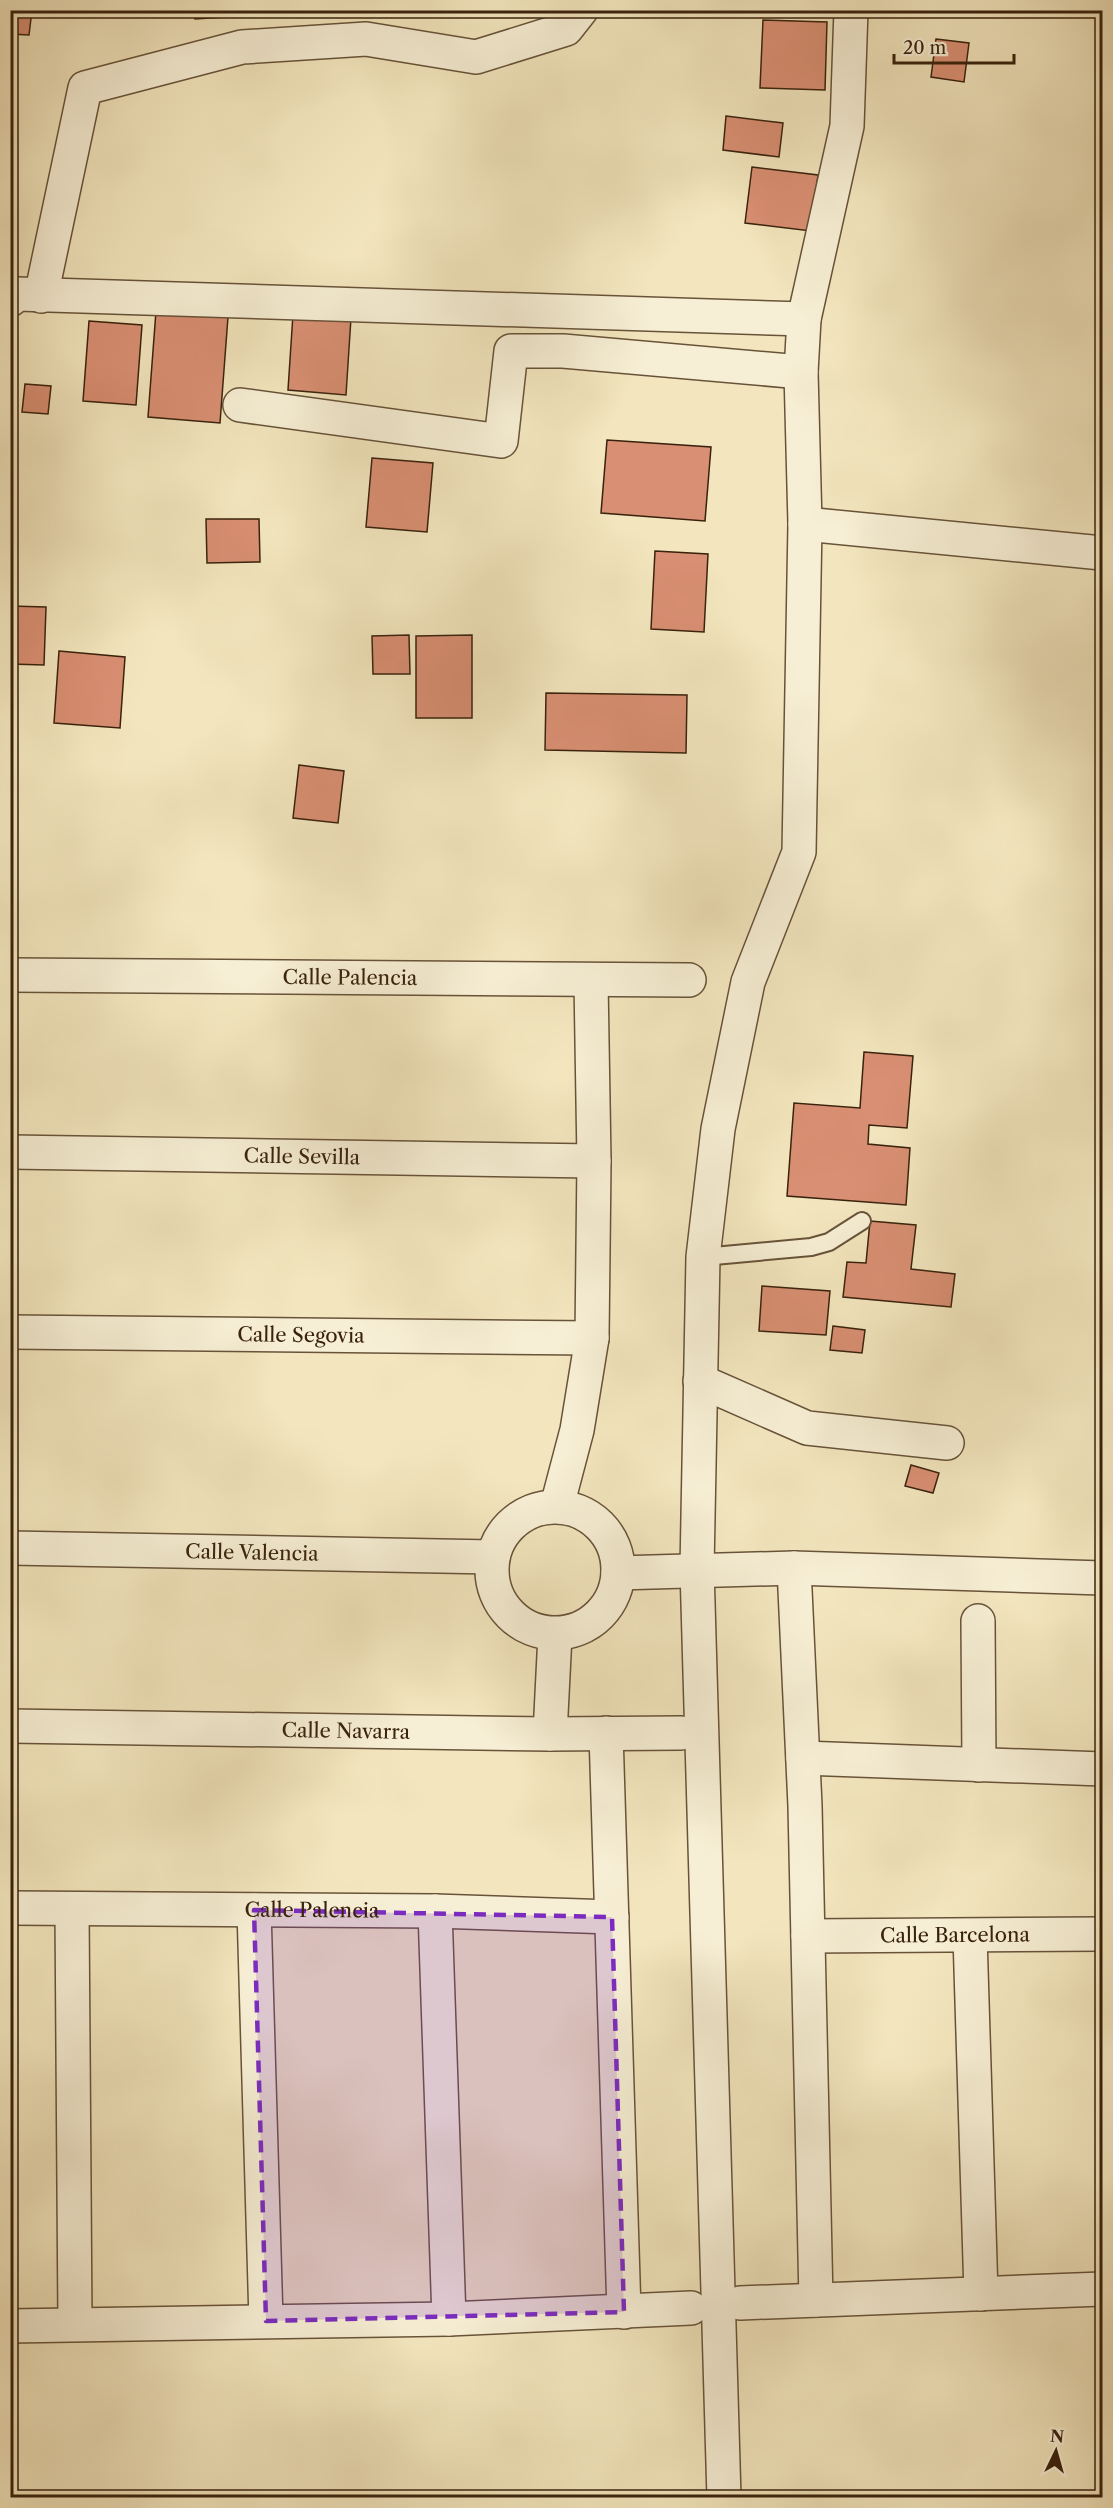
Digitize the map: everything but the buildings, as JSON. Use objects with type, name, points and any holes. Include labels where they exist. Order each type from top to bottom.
[{"type":"street","points":[[581,10],[566,29],[476,57],[366,39],[242,47],[85,88],[26,298],[804,319]]},
{"type":"street","points":[[724,2498],[697,1569],[703,1257],[718,1129],[748,982],[799,852],[805,525],[801,372],[804,319],[847,126],[851,10]]},
{"type":"street","points":[[240,405],[501,441],[511,351],[562,351],[801,372]]},
{"type":"street","points":[[805,525],[1102,553]]},
{"type":"street","name":"Calle Palencia","points":[[10,975],[689,980]]},
{"type":"street","points":[[557,1506],[577,1430],[592,1338],[594,1161],[591,981]]},
{"type":"street","name":"Calle Sevilla","points":[[10,1152],[594,1161]]},
{"type":"street","name":"Calle Segovia","points":[[10,1332],[592,1338]]},
{"type":"street","points":[[700,1382],[807,1428],[947,1443]]},
{"type":"street","points":[[557,1506],[581,1512],[600,1525],[614,1544],[618,1573],[614,1596],[598,1618],[573,1632],[555,1635],[520,1624],[502,1606],[492,1582],[493,1557],[505,1530],[528,1512],[557,1506]]},
{"type":"street","name":"Calle Valencia","points":[[10,1548],[493,1557]]},
{"type":"street","points":[[618,1573],[794,1568],[1102,1578]]},
{"type":"street","points":[[794,1568],[803,1758],[816,2300]]},
{"type":"street","points":[[978,1621],[979,1765]]},
{"type":"street","points":[[550,1734],[555,1635]]},
{"type":"street","name":"Calle Navarra","points":[[10,1726],[550,1734],[681,1733]]},
{"type":"street","points":[[606,1733],[624,2312]]},
{"type":"street","points":[[803,1758],[1102,1769]]},
{"type":"street","name":"Calle Palencia","points":[[10,1908],[435,1911],[612,1917]]},
{"type":"street","points":[[72,1910],[75,2324]]},
{"type":"street","points":[[254,1910],[266,2321]]},
{"type":"street","points":[[435,1911],[449,2319]]},
{"type":"street","name":"Calle Barcelona","points":[[808,1936],[1102,1934]]},
{"type":"street","points":[[970,1936],[981,2294]]},
{"type":"street","points":[[741,2303],[1102,2289]]},
{"type":"street","points":[[10,2326],[449,2319],[691,2308]]},
{"type":"lane","points":[[703,1257],[830,1242],[862,1221]]},
{"type":"highlighted area","points":[[254,1910],[612,1917],[624,2312],[266,2321]]}]
